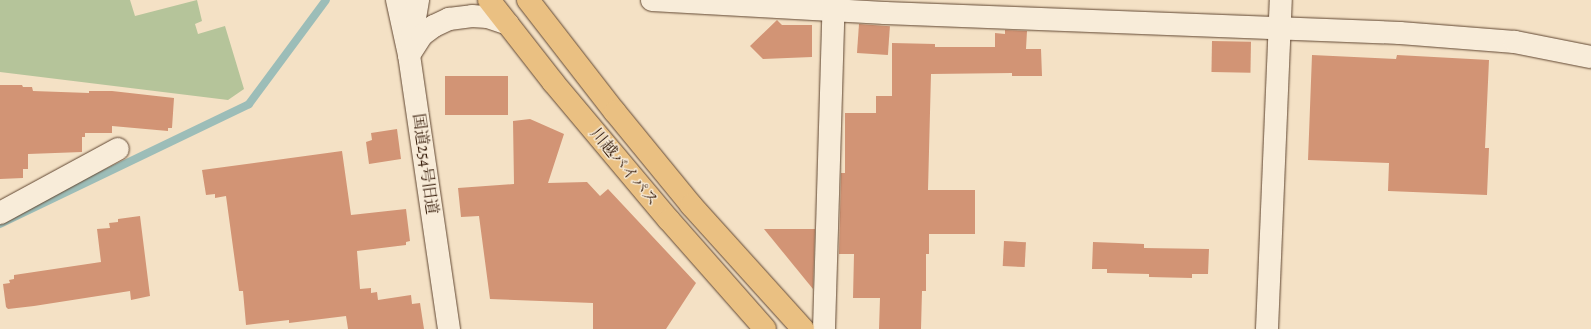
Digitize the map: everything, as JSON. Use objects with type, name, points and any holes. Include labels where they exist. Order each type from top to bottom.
[{"type":"highway","name":"川越バイパス","points":[[489,0],[553,82],[669,220],[765,329]]},
{"type":"highway","name":"川越バイパス","points":[[528,0],[615,112],[691,205],[803,329]]},
{"type":"street","name":"国道254号旧道","points":[[397,0],[409,55],[449,329]]},
{"type":"street","points":[[409,55],[418,0]]},
{"type":"street","points":[[652,0],[833,5],[1279,29],[1400,32],[1507,41],[1591,57]]},
{"type":"street","points":[[1267,329],[1281,0]]},
{"type":"street","points":[[824,329],[833,5]]},
{"type":"street","points":[[409,55],[422,35],[434,26],[449,19],[472,16],[488,17],[508,24]]},
{"type":"street","points":[[0,213],[118,149]]},
{"type":"green space","points":[[0,0],[130,0],[135,16],[197,0],[202,21],[195,24],[198,34],[225,26],[244,89],[228,100],[0,72]]},
{"type":"building","points":[[777,20],[782,25],[812,25],[812,57],[763,59],[750,46]]},
{"type":"building","points":[[859,24],[890,26],[888,55],[857,53]]},
{"type":"building","points":[[1005,30],[1027,31],[1026,49],[1041,49],[1042,76],[1012,76],[1012,73],[931,74],[928,190],[975,190],[975,234],[929,234],[929,254],[926,254],[926,291],[922,291],[921,329],[879,329],[880,298],[853,298],[854,254],[839,254],[841,173],[845,173],[845,113],[876,113],[876,96],[892,96],[892,43],[935,44],[935,47],[995,47],[995,33],[1005,34]]},
{"type":"building","points":[[1212,41],[1251,42],[1250,73],[1211,72]]},
{"type":"building","points":[[1312,55],[1396,59],[1397,55],[1489,60],[1485,148],[1489,148],[1487,195],[1388,191],[1389,163],[1308,160]]},
{"type":"building","points":[[445,76],[508,76],[508,115],[445,115]]},
{"type":"building","points":[[0,85],[22,85],[23,87],[32,87],[33,91],[89,93],[89,91],[112,91],[174,98],[172,128],[168,128],[168,131],[112,126],[112,133],[85,133],[85,137],[82,137],[82,152],[28,154],[28,169],[23,169],[23,178],[0,179]]},
{"type":"building","points":[[530,119],[564,134],[548,183],[587,182],[600,196],[608,189],[696,283],[666,329],[593,329],[593,303],[490,299],[479,216],[461,217],[458,188],[514,184],[513,121]]},
{"type":"building","points":[[397,129],[401,159],[369,164],[366,142],[372,140],[371,133]]},
{"type":"building","points":[[342,151],[351,215],[406,209],[410,241],[406,242],[406,245],[357,251],[360,289],[371,288],[371,293],[377,292],[378,300],[411,295],[412,304],[420,303],[424,329],[348,329],[346,316],[289,323],[289,320],[246,325],[243,291],[239,291],[226,196],[215,198],[215,194],[206,195],[202,170]]},
{"type":"building","points":[[140,216],[150,296],[131,300],[130,291],[34,306],[8,309],[6,307],[3,284],[10,283],[9,280],[14,279],[14,275],[101,262],[97,229],[110,228],[109,223],[118,222],[118,219]]},
{"type":"building","points":[[764,229],[815,229],[813,289]]},
{"type":"building","points":[[1004,241],[1026,242],[1025,267],[1003,266]]},
{"type":"building","points":[[1093,242],[1144,244],[1144,248],[1209,249],[1208,274],[1192,274],[1192,278],[1149,277],[1149,274],[1107,273],[1107,269],[1092,269]]},
{"type":"waterway","points":[[0,224],[249,104],[326,0]]}]
